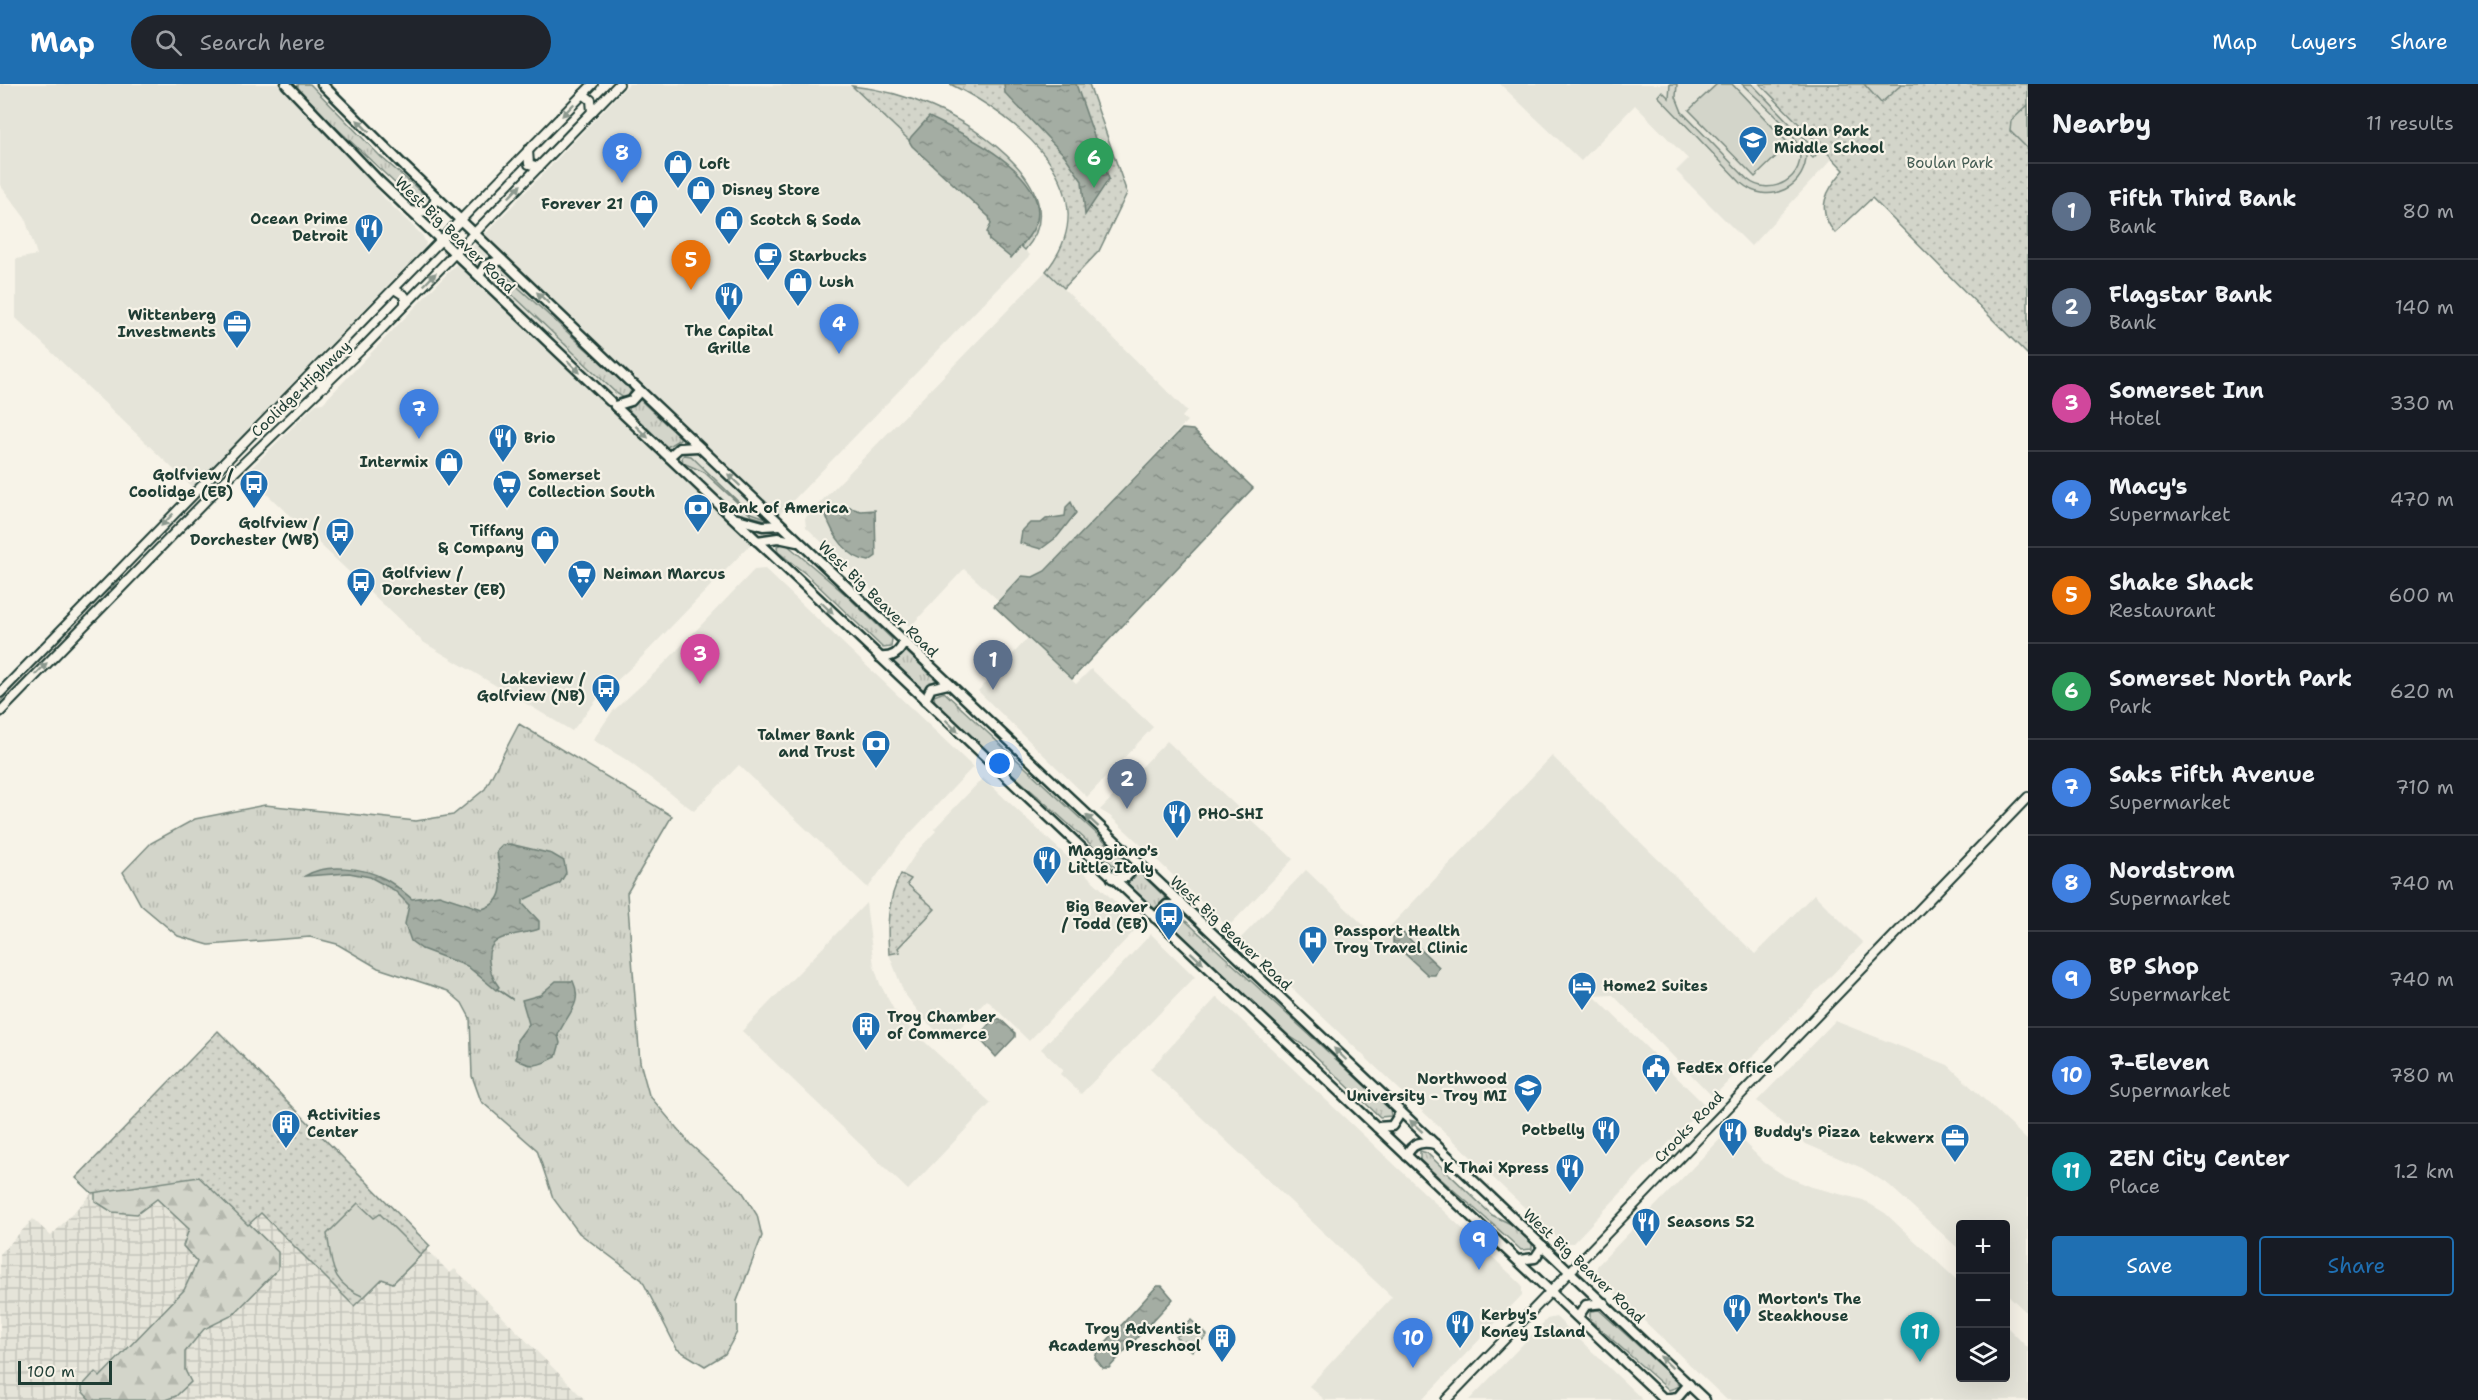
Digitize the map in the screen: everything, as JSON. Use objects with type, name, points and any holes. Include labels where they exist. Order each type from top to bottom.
[{"type":"main road","name":"West Big Beaver Road","points":[[286,84],[410,211],[612,404],[1664,1399]]},
{"type":"main road","name":"West Big Beaver Road","points":[[322,84],[436,197],[698,447],[1705,1400]]},
{"type":"main road","name":"Coolidge Highway","points":[[0,693],[593,84]]},
{"type":"main road","name":"Coolidge Highway","points":[[0,712],[249,457],[325,386],[619,84]]},
{"type":"main road","points":[[583,94],[591,100],[592,112]]},
{"type":"main road","points":[[528,150],[529,164],[539,167]]},
{"type":"main road","points":[[410,211],[426,212],[434,206],[436,197]]},
{"type":"main road","points":[[478,276],[485,265],[502,260]]},
{"type":"main road","points":[[394,289],[405,296],[405,304]]},
{"type":"main road","points":[[316,367],[316,380],[325,386]]},
{"type":"main road","points":[[612,404],[630,401],[634,386]]},
{"type":"main road","points":[[669,457],[685,446],[698,447]]},
{"type":"main road","points":[[733,517],[763,526],[780,525]]},
{"type":"main road","points":[[757,541],[778,538],[800,543]]},
{"type":"main road","points":[[142,546],[150,553],[147,560]]},
{"type":"main road","points":[[879,657],[899,653],[904,642]]},
{"type":"main road","points":[[925,700],[931,688],[948,684]]},
{"type":"main road","name":"Crooks Road","points":[[1446,1400],[2028,797]]},
{"type":"main road","points":[[1112,878],[1131,874],[1138,864]]},
{"type":"main road","points":[[1155,918],[1167,905],[1181,904]]},
{"type":"main road","points":[[1377,1127],[1392,1125],[1401,1112]]},
{"type":"main road","points":[[1407,1156],[1411,1148],[1418,1143],[1435,1144]]},
{"type":"main road","points":[[1518,1260],[1534,1258],[1543,1245]]},
{"type":"main road","points":[[1578,1317],[1586,1305],[1604,1303]]},
{"type":"main road","points":[[1664,1399],[1678,1398],[1689,1384]]},
{"type":"shaded area","points":[[0,84],[279,84],[371,181],[385,199],[422,235],[426,243],[425,247],[192,487],[16,318],[16,259],[37,255],[25,218],[0,185]]},
{"type":"shaded area","points":[[629,84],[852,86],[1030,255],[638,661],[598,698],[572,731],[423,642],[250,478],[248,471],[316,404],[323,403]]},
{"type":"shaded area","name":"Boulan Park Middle School","points":[[1500,84],[1760,84],[1833,158],[1751,246],[1676,171],[1688,159],[1635,105],[1581,161]]},
{"type":"shaded area","name":"Bank of America","points":[[1046,271],[1187,411],[1182,417],[1187,421],[1045,571],[1033,577],[1022,577],[999,601],[964,569],[910,627],[806,527],[805,518]]},
{"type":"shaded area","points":[[765,569],[973,767],[900,844],[868,888],[739,765],[694,811],[625,759],[593,740],[612,712],[657,671],[754,570]]},
{"type":"shaded area","points":[[1028,638],[1076,684],[1091,669],[1153,727],[1087,797],[978,691]]},
{"type":"shaded area","points":[[1167,741],[1293,859],[1228,927],[1110,816],[1100,810]]},
{"type":"shaded area","points":[[1552,756],[1755,954],[1814,894],[1863,943],[1713,1097],[1613,995],[1594,996],[1705,1105],[1573,1243],[1562,1243],[1240,939],[1306,870],[1378,939]]},
{"type":"shaded area","points":[[983,778],[1140,925],[1029,1041],[987,1000],[947,1041],[924,1019],[904,993],[889,954],[890,903],[899,879],[918,850],[936,831],[934,829]]},
{"type":"shaded area","points":[[866,903],[874,966],[880,984],[894,1010],[914,1032],[991,1103],[908,1190],[742,1031]]},
{"type":"shaded area","points":[[1151,934],[1195,977],[1081,1094],[1060,1074],[1063,1070],[1041,1049]]},
{"type":"shaded area","points":[[1217,997],[1522,1285],[1522,1295],[1422,1400],[1325,1400],[1309,1386],[1392,1297],[1150,1069]]},
{"type":"shaded area","points":[[1835,1021],[1948,1065],[2028,1141],[2028,1314],[2010,1297],[2010,1220],[1956,1220],[1956,1246],[1889,1185],[1862,1168],[1806,1144],[1757,1101]]},
{"type":"shaded area","points":[[1730,1129],[1765,1163],[1785,1176],[1812,1187],[1863,1200],[1885,1213],[1956,1279],[1956,1382],[2010,1382],[2010,1330],[2028,1348],[2028,1400],[1727,1400],[1598,1277],[1597,1266]]},
{"type":"shaded area","points":[[199,1177],[248,1225],[261,1213],[354,1306],[382,1279],[393,1283],[426,1249],[450,1273],[455,1269],[585,1400],[0,1400],[0,1254],[33,1219],[51,1236],[92,1193]]},
{"type":"shaded area","points":[[1556,1317],[1643,1400],[1469,1400],[1547,1319]]},
{"type":"green space","points":[[298,84],[310,84],[381,157],[425,195],[425,203],[416,203],[329,121],[298,88]]},
{"type":"green space","points":[[950,84],[1089,84],[1127,193],[1099,251],[1064,288],[1046,271],[1063,241],[1068,213],[1062,185],[1048,160],[1027,137],[1003,116]]},
{"type":"green space","points":[[1670,84],[1677,84],[1676,97],[1682,112],[1747,179],[1756,185],[1776,186],[1785,182],[1798,167],[1800,157],[1798,146],[1788,130],[1742,84],[1752,84],[1818,153],[1813,158],[1806,151],[1801,175],[1785,190],[1763,193],[1752,190],[1741,183],[1658,96],[1662,91],[1669,98]]},
{"type":"green space","points":[[1717,84],[1732,84],[1789,144],[1755,177],[1689,110]]},
{"type":"green space","name":"Boulan Park","points":[[1760,84],[2028,84],[2028,355],[1872,198],[1835,233],[1825,216],[1825,200],[1832,185],[1844,170]]},
{"type":"green space","points":[[1864,84],[1900,84],[1901,85],[1881,103]]},
{"type":"green space","points":[[852,86],[893,94],[932,107],[974,130],[1015,164],[1030,185],[1039,206],[1038,228],[1025,250]]},
{"type":"green space","points":[[2028,105],[2028,149],[2010,131],[2011,121]]},
{"type":"green space","points":[[498,269],[631,390],[628,397],[624,398],[616,393],[516,298],[490,278],[489,271]]},
{"type":"green space","points":[[638,398],[680,439],[667,447],[626,408]]},
{"type":"green space","points":[[684,455],[691,456],[749,512],[766,518],[766,520],[752,516],[704,472],[683,463]]},
{"type":"green space","points":[[785,543],[845,594],[892,639],[891,647],[883,648],[806,574],[778,552],[777,546]]},
{"type":"green space","points":[[142,552],[95,608],[0,706],[0,702],[35,661]]},
{"type":"green space","points":[[906,651],[936,680],[922,690],[893,662]]},
{"type":"green space","points":[[944,692],[1125,860],[1128,866],[1117,869],[935,703],[934,696]]},
{"type":"green space","points":[[519,724],[672,816],[627,893],[640,1062],[649,1095],[691,1145],[742,1191],[757,1215],[762,1236],[737,1301],[737,1332],[725,1354],[705,1366],[677,1349],[642,1280],[579,1233],[553,1198],[537,1150],[481,1101],[472,1076],[470,1018],[462,1003],[448,991],[378,968],[337,944],[310,937],[209,945],[178,936],[141,905],[123,872],[151,843],[195,819],[265,805],[416,821],[453,815],[485,789]]},
{"type":"green space","points":[[1139,872],[1166,898],[1154,909],[1126,882]]},
{"type":"green space","points":[[901,874],[911,879],[907,884],[935,909],[898,948],[900,952],[889,954],[889,913],[896,884]]},
{"type":"green space","points":[[1175,911],[1390,1109],[1391,1116],[1380,1117],[1306,1047],[1288,1035],[1167,921],[1167,914]]},
{"type":"green space","points":[[218,1031],[430,1246],[393,1283],[382,1279],[354,1306],[261,1213],[248,1225],[199,1177],[92,1193],[76,1178]]},
{"type":"green space","points":[[1420,1151],[1427,1153],[1492,1215],[1513,1225],[1532,1242],[1532,1249],[1521,1250],[1420,1160]]},
{"type":"green space","points":[[200,1170],[232,1207],[278,1252],[278,1269],[233,1315],[204,1329],[185,1352],[185,1370],[191,1382],[176,1396],[165,1400],[90,1400],[82,1391],[82,1386],[95,1372],[100,1377],[184,1290],[197,1262],[183,1246],[189,1229],[157,1199],[137,1214],[112,1212],[95,1201],[95,1190]]},
{"type":"green space","points":[[358,1203],[374,1218],[380,1214],[421,1255],[393,1283],[382,1279],[364,1297],[339,1279],[332,1264],[327,1234]]},
{"type":"green space","points":[[1599,1310],[1677,1381],[1678,1387],[1669,1390],[1590,1320],[1590,1311]]},
{"type":"green space","points":[[1191,1320],[1207,1335],[1192,1351],[1176,1337]]},
{"type":"water","points":[[1004,84],[1076,84],[1109,179],[1085,215],[1082,181],[1065,156],[1005,93]]},
{"type":"water","points":[[929,117],[962,133],[1000,157],[1029,186],[1037,203],[1037,220],[1029,235],[1011,258],[989,240],[987,232],[991,224],[989,217],[909,141]]},
{"type":"water","points":[[1182,429],[1193,430],[1253,488],[1072,679],[994,606],[1022,576],[1033,577],[1045,571]]},
{"type":"water","points":[[1071,502],[1076,513],[1057,537],[1041,549],[1020,543],[1022,531],[1030,523],[1041,523],[1046,519],[1065,516],[1066,507]]},
{"type":"water","points":[[847,507],[861,511],[875,510],[876,556],[869,561],[854,556],[848,551],[837,537],[826,515],[835,508]]},
{"type":"water","points":[[510,844],[552,854],[564,861],[566,873],[560,883],[523,900],[523,904],[539,921],[539,929],[506,937],[493,945],[489,952],[489,961],[492,974],[499,987],[496,990],[467,966],[422,949],[411,941],[405,924],[409,905],[394,890],[370,877],[349,873],[305,876],[323,869],[356,869],[385,879],[412,899],[439,895],[482,909],[497,899],[501,876],[497,851],[503,845]]},
{"type":"water","points":[[1402,932],[1439,967],[1435,975],[1428,975],[1393,943],[1393,937]]},
{"type":"water","points":[[556,981],[573,981],[576,996],[573,1009],[558,1035],[560,1043],[556,1057],[536,1065],[527,1064],[516,1059],[517,1040],[529,1024],[522,1000],[540,995]]},
{"type":"water","points":[[994,1018],[1000,1019],[1015,1033],[1015,1037],[996,1057],[978,1037]]},
{"type":"water","points":[[1157,1286],[1162,1286],[1173,1299],[1109,1368],[1103,1368],[1095,1358],[1097,1352]]},
{"type":"waterway","points":[[497,989],[512,999]]},
{"type":"place","name":"Boulan Park Middle School","points":[[1753,166]]},
{"type":"place","name":"Nordstrom","points":[[622,183]]},
{"type":"place","name":"Somerset North Park","points":[[1094,188]]},
{"type":"place","name":"Loft","points":[[678,190]]},
{"type":"place","name":"Disney Store","points":[[701,216]]},
{"type":"place","name":"Forever 21","points":[[644,230]]},
{"type":"place","name":"Scotch & Soda","points":[[729,246]]},
{"type":"place","name":"Ocean Prime Detroit","points":[[369,254]]},
{"type":"place","name":"Starbucks","points":[[768,282]]},
{"type":"place","name":"Shake Shack","points":[[691,290]]},
{"type":"place","name":"Lush","points":[[798,308]]},
{"type":"place","name":"The Capital Grille","points":[[729,322]]},
{"type":"place","name":"Wittenberg Investments","points":[[237,350]]},
{"type":"place","name":"Macy's","points":[[839,354]]},
{"type":"place","name":"Saks Fifth Avenue","points":[[419,439]]},
{"type":"place","name":"Brio","points":[[503,464]]},
{"type":"place","name":"Intermix","points":[[449,488]]},
{"type":"place","name":"Golfview / Coolidge (EB)","points":[[254,510]]},
{"type":"place","name":"Somerset Collection South","points":[[507,510]]},
{"type":"place","name":"Bank of America","points":[[698,534]]},
{"type":"place","name":"Golfview / Dorchester (WB)","points":[[340,558]]},
{"type":"place","name":"Tiffany & Company","points":[[545,566]]},
{"type":"place","name":"Neiman Marcus","points":[[582,600]]},
{"type":"place","name":"Golfview / Dorchester (EB)","points":[[361,608]]},
{"type":"place","name":"Somerset Inn","points":[[700,684]]},
{"type":"place","name":"Fifth Third Bank","points":[[993,690]]},
{"type":"place","name":"Lakeview / Golfview (NB)","points":[[606,714]]},
{"type":"place","name":"Talmer Bank and Trust","points":[[876,770]]},
{"type":"place","name":"Flagstar Bank","points":[[1127,809]]},
{"type":"place","name":"PHO-SHI","points":[[1177,840]]},
{"type":"place","name":"Maggiano's Little Italy","points":[[1047,886]]},
{"type":"place","name":"Big Beaver / Todd (EB)","points":[[1169,942]]},
{"type":"place","name":"Passport Health Troy Travel Clinic","points":[[1313,966]]},
{"type":"place","name":"Home2 Suites","points":[[1582,1012]]},
{"type":"place","name":"Troy Chamber of Commerce","points":[[866,1052]]},
{"type":"place","name":"FedEx Office","points":[[1656,1094]]},
{"type":"place","name":"Northwood University - Troy MI","points":[[1528,1114]]},
{"type":"place","name":"Activities Center","points":[[286,1150]]},
{"type":"place","name":"Potbelly","points":[[1606,1156]]},
{"type":"place","name":"Buddy's Pizza","points":[[1733,1158]]},
{"type":"place","name":"tekwerx","points":[[1955,1164]]},
{"type":"place","name":"K Thai Xpress","points":[[1570,1194]]},
{"type":"place","name":"Seasons 52","points":[[1646,1248]]},
{"type":"place","name":"BP Shop","points":[[1479,1270]]},
{"type":"place","name":"Morton's The Steakhouse","points":[[1737,1334]]},
{"type":"place","name":"Kerby's Koney Island","points":[[1460,1350]]},
{"type":"place","name":"ZEN City Center","points":[[1920,1362]]},
{"type":"place","name":"Troy Adventist Academy Preschool","points":[[1222,1364]]},
{"type":"place","name":"7-Eleven","points":[[1413,1368]]}]
